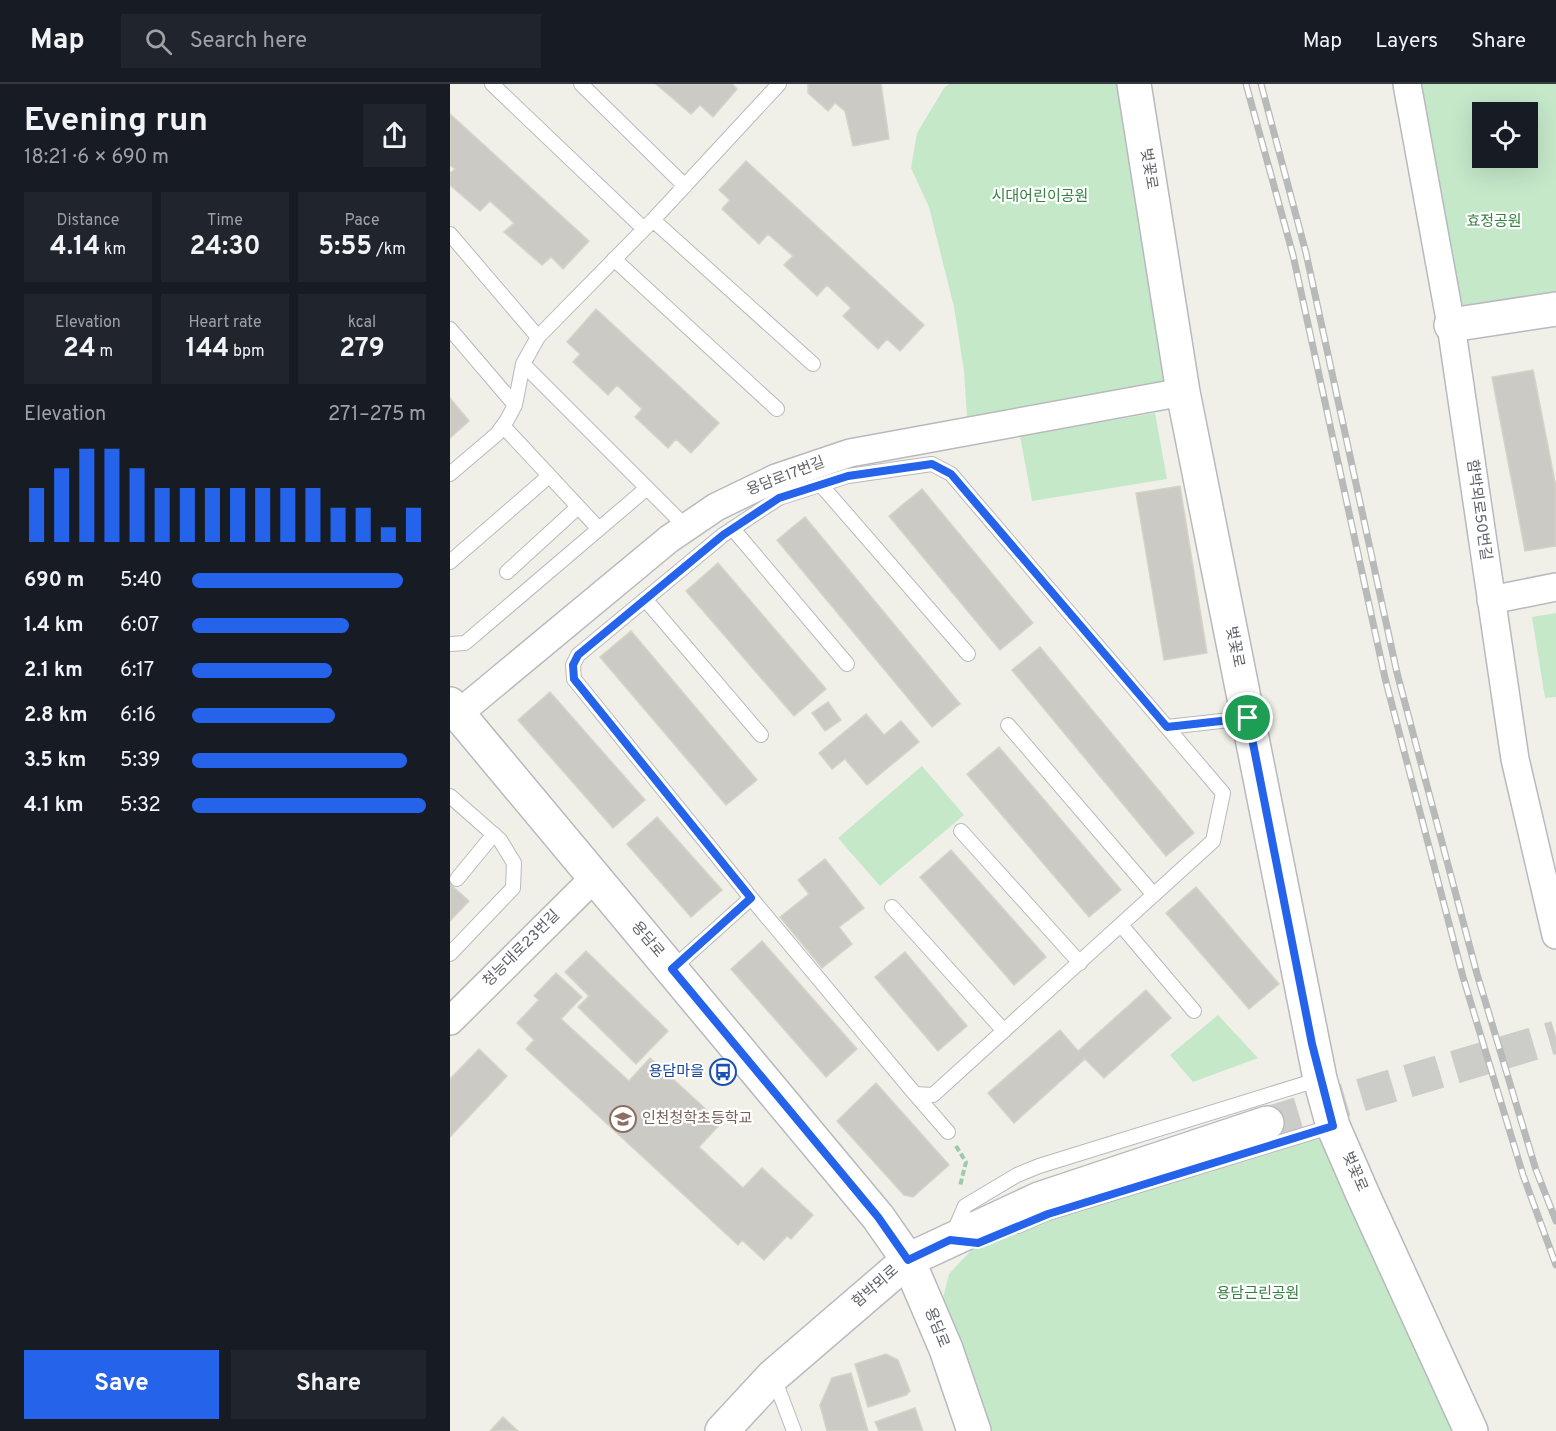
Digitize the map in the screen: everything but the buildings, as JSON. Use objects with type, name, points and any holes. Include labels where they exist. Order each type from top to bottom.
[{"type":"street","name":"벚꽃로","points":[[1134,84],[1183,392],[1320,1079],[1333,1126],[1471,1431]]},
{"type":"street","name":"함박뫼로50번길","points":[[1407,84],[1451,325],[1515,759],[1556,935]]},
{"type":"street","points":[[1451,325],[1556,309]]},
{"type":"street","name":"용담로17번길","points":[[454,709],[669,539],[716,507],[776,478],[850,453],[1183,392]]},
{"type":"street","points":[[1491,600],[1556,587]]},
{"type":"street","name":"용담로","points":[[454,709],[878,1217],[908,1260],[946,1350],[974,1431]]},
{"type":"street","name":"청능대로23번길","points":[[450,1021],[595,877]]},
{"type":"street","name":"함박뫼로","points":[[722,1431],[773,1376],[908,1260],[964,1242],[1039,1199],[1267,1123]]},
{"type":"lane","points":[[492,84],[649,224],[813,364]]},
{"type":"lane","points":[[581,84],[685,186]]},
{"type":"lane","points":[[450,474],[497,434],[503,426],[515,405],[522,363],[538,337],[649,224],[779,84]]},
{"type":"lane","points":[[450,234],[538,337]]},
{"type":"lane","points":[[614,259],[777,409]]},
{"type":"lane","points":[[450,329],[515,405]]},
{"type":"lane","points":[[522,363],[686,527]]},
{"type":"lane","points":[[503,426],[599,529]]},
{"type":"lane","points":[[915,1094],[933,1095],[1213,841],[1222,793],[951,474],[932,464],[848,476],[779,498],[733,529],[645,599],[578,655],[573,665],[574,679],[751,898],[915,1094],[948,1132]]},
{"type":"lane","points":[[450,562],[549,476]]},
{"type":"lane","points":[[821,485],[968,654]]},
{"type":"lane","points":[[450,644],[465,643],[647,488]]},
{"type":"lane","points":[[507,572],[578,507]]},
{"type":"lane","points":[[733,529],[847,664]]},
{"type":"lane","points":[[645,599],[761,735]]},
{"type":"lane","points":[[1167,727],[1248,718]]},
{"type":"lane","points":[[1008,725],[1154,895]]},
{"type":"lane","points":[[450,796],[500,840],[514,863],[513,888],[450,954]]},
{"type":"lane","points":[[961,831],[1080,963]]},
{"type":"lane","points":[[457,879],[494,834]]},
{"type":"lane","points":[[672,969],[751,898]]},
{"type":"lane","points":[[892,907],[1004,1031]]},
{"type":"lane","points":[[1121,924],[1194,1011]]},
{"type":"lane","points":[[964,1242],[965,1206],[1017,1176],[1039,1166],[1320,1079]]},
{"type":"lane","points":[[1008,1231],[1048,1214],[1333,1126]]},
{"type":"lane","points":[[773,1376],[794,1431]]},
{"type":"path","points":[[948,1132],[966,1162],[960,1186]]},
{"type":"green space","name":"시대어린이공원","points":[[949,84],[1134,84],[1183,392],[968,432],[964,371],[954,307],[929,207],[911,168],[917,133],[944,88]]},
{"type":"green space","name":"효정공원","points":[[1407,84],[1556,84],[1556,309],[1451,325]]},
{"type":"green space","points":[[1155,413],[1167,479],[1032,501],[1020,436]]},
{"type":"green space","points":[[1556,613],[1556,697],[1545,698],[1532,617]]},
{"type":"green space","points":[[922,766],[964,815],[880,886],[838,838]]},
{"type":"green space","points":[[1218,1015],[1258,1058],[1193,1082],[1170,1055]]},
{"type":"green space","name":"용담근린공원","points":[[1333,1126],[1471,1431],[974,1431],[946,1349],[943,1298],[949,1274],[978,1243],[1048,1213]]},
{"type":"tunnel","points":[[1267,1123],[1556,1037]]},
{"type":"railway","points":[[1246,84],[1293,255],[1385,678],[1463,977],[1523,1175],[1556,1265]]},
{"type":"railway","points":[[1261,84],[1306,253],[1397,673],[1477,974],[1536,1170],[1556,1221]]},
{"type":"place","name":"용담마을","points":[[723,1072]]},
{"type":"place","name":"인천청학초등학교","points":[[623,1119]]},
{"type":"route","points":[[932,464],[951,474],[1167,727],[1248,718],[1312,1044],[1333,1126],[1048,1214],[978,1243],[950,1240],[908,1260],[878,1217],[672,969],[751,898],[574,679],[573,665],[578,655],[723,535],[779,498],[848,476],[932,464]]}]
